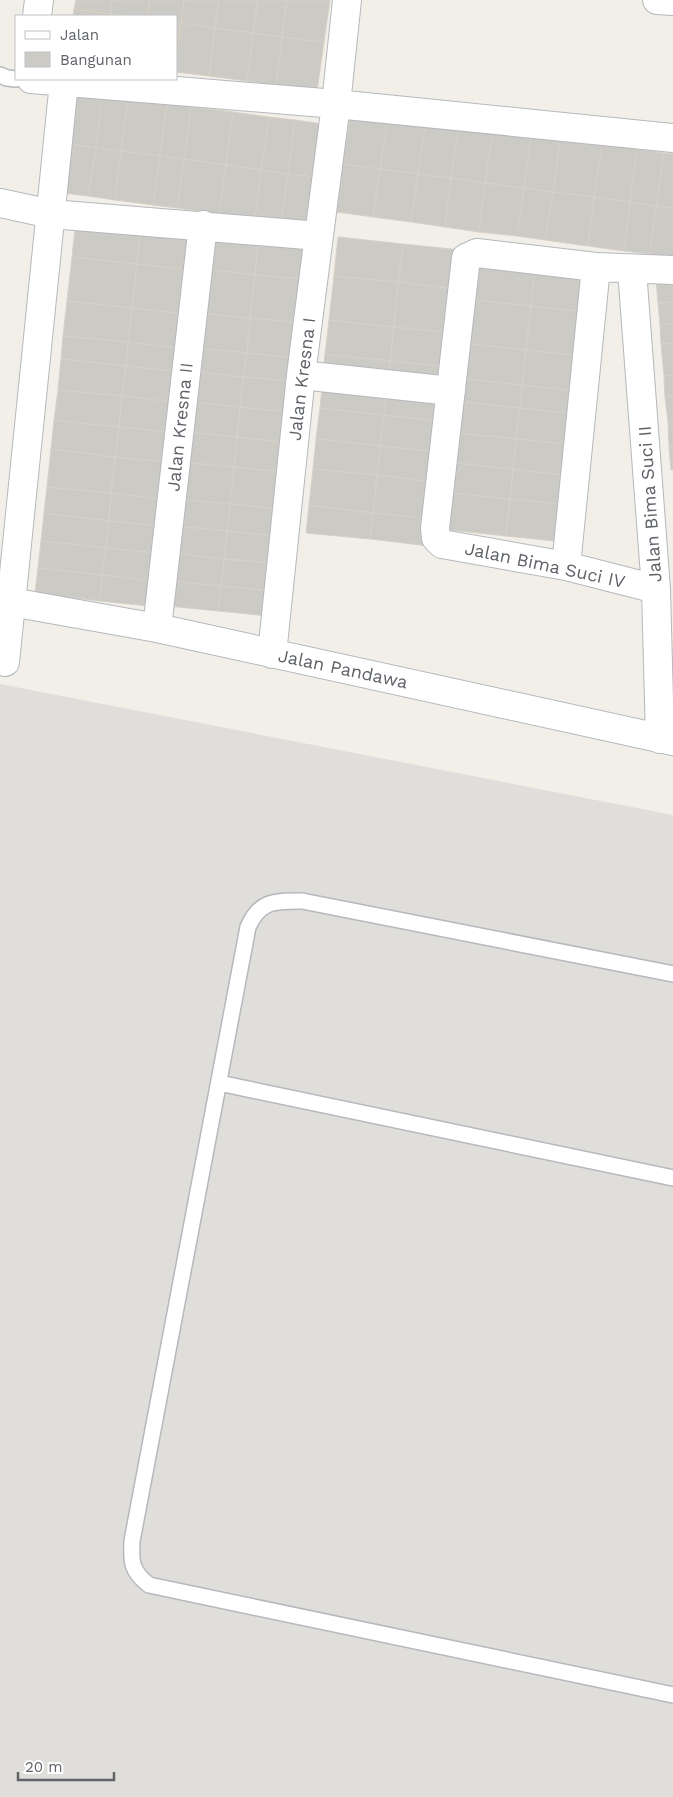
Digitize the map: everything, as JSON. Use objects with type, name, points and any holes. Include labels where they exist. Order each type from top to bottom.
[{"type":"street","points":[[37,15],[39,0]]},
{"type":"street","name":"Jalan Kresna I","points":[[272,654],[301,375],[336,104],[347,0]]},
{"type":"street","points":[[657,0],[673,1]]},
{"type":"street","points":[[42,80],[336,104],[673,138]]},
{"type":"street","points":[[4,662],[12,602],[64,82]]},
{"type":"street","points":[[0,203],[51,214],[319,236]]},
{"type":"street","name":"Jalan Kresna II","points":[[157,628],[203,225]]},
{"type":"street","points":[[301,375],[451,391],[466,258],[477,253],[596,267],[632,270],[673,270]]},
{"type":"street","points":[[566,566],[596,267]]},
{"type":"street","name":"Jalan Bima Suci II","points":[[632,270],[666,740]]},
{"type":"street","name":"Jalan Bima Suci IV","points":[[451,391],[435,528],[436,538],[442,544],[566,566],[656,589]]},
{"type":"street","name":"Jalan Pandawa","points":[[12,602],[157,628],[666,740]]},
{"type":"lane","points":[[0,75],[7,78],[15,78]]},
{"type":"lane","points":[[673,974],[302,901],[280,901],[266,904],[254,914],[248,927],[132,1540],[133,1568],[138,1577],[148,1585],[673,1695]]},
{"type":"lane","points":[[219,1083],[673,1178]]},
{"type":"shaded area","points":[[0,684],[673,815],[673,1797],[0,1797]]},
{"type":"building","points":[[76,0],[112,0],[110,14],[74,9]]},
{"type":"building","points":[[112,0],[150,0],[148,15],[110,14]]},
{"type":"building","points":[[150,0],[184,0],[181,23],[178,22],[178,15],[148,15]]},
{"type":"building","points":[[184,0],[219,0],[215,28],[181,23]]},
{"type":"building","points":[[219,0],[258,0],[253,33],[215,28]]},
{"type":"building","points":[[258,0],[287,0],[282,37],[253,33]]},
{"type":"building","points":[[287,0],[330,0],[324,42],[282,37]]},
{"type":"building","points":[[74,9],[110,14],[110,15],[73,15]]},
{"type":"building","points":[[178,22],[181,23],[178,45]]},
{"type":"building","points":[[181,23],[215,28],[209,76],[178,72],[178,45]]},
{"type":"building","points":[[215,28],[253,33],[247,81],[209,76]]},
{"type":"building","points":[[253,33],[282,37],[276,86],[247,81]]},
{"type":"building","points":[[282,37],[324,42],[317,91],[276,86]]},
{"type":"building","points":[[69,90],[102,95],[96,148],[62,143]]},
{"type":"building","points":[[102,95],[128,98],[121,151],[96,148]]},
{"type":"building","points":[[128,98],[167,103],[160,156],[121,151]]},
{"type":"building","points":[[167,103],[191,107],[184,159],[160,156]]},
{"type":"building","points":[[191,107],[233,112],[226,165],[184,159]]},
{"type":"building","points":[[351,110],[388,115],[380,169],[343,164]]},
{"type":"building","points":[[233,112],[269,117],[261,170],[226,165]]},
{"type":"building","points":[[388,115],[426,120],[418,174],[380,169]]},
{"type":"building","points":[[269,117],[295,120],[288,174],[261,170]]},
{"type":"building","points":[[295,120],[323,124],[316,177],[288,174]]},
{"type":"building","points":[[426,120],[459,125],[451,178],[418,174]]},
{"type":"building","points":[[459,125],[493,129],[485,183],[451,178]]},
{"type":"building","points":[[493,129],[531,135],[524,188],[485,183]]},
{"type":"building","points":[[531,135],[560,139],[553,192],[524,188]]},
{"type":"building","points":[[560,139],[602,144],[594,197],[553,192]]},
{"type":"building","points":[[62,143],[96,148],[88,196],[55,192]]},
{"type":"building","points":[[602,144],[637,149],[630,202],[594,197]]},
{"type":"building","points":[[96,148],[121,151],[115,200],[88,196]]},
{"type":"building","points":[[637,149],[664,153],[656,206],[630,202]]},
{"type":"building","points":[[121,151],[160,156],[153,205],[115,200]]},
{"type":"building","points":[[664,153],[673,154],[673,208],[656,206]]},
{"type":"building","points":[[160,156],[184,159],[177,208],[153,205]]},
{"type":"building","points":[[184,159],[226,165],[219,214],[177,208]]},
{"type":"building","points":[[343,164],[380,169],[373,217],[337,212]]},
{"type":"building","points":[[226,165],[261,170],[255,218],[219,214]]},
{"type":"building","points":[[380,169],[418,174],[411,222],[373,217]]},
{"type":"building","points":[[261,170],[288,174],[281,222],[255,218]]},
{"type":"building","points":[[288,174],[316,177],[309,226],[281,222]]},
{"type":"building","points":[[418,174],[451,178],[445,227],[411,222]]},
{"type":"building","points":[[451,178],[485,183],[479,232],[445,227]]},
{"type":"building","points":[[485,183],[524,188],[517,236],[479,232]]},
{"type":"building","points":[[524,188],[553,192],[545,240],[517,236]]},
{"type":"building","points":[[553,192],[594,197],[588,246],[545,240]]},
{"type":"building","points":[[594,197],[630,202],[624,251],[588,246]]},
{"type":"building","points":[[630,202],[656,206],[650,254],[624,251]]},
{"type":"building","points":[[656,206],[673,208],[673,258],[650,254]]},
{"type":"building","points":[[76,218],[141,225],[137,264],[72,257]]},
{"type":"building","points":[[141,225],[199,231],[195,270],[137,264]]},
{"type":"building","points":[[209,230],[259,236],[255,275],[204,269]]},
{"type":"building","points":[[259,236],[309,240],[305,279],[255,275]]},
{"type":"building","points":[[338,237],[403,244],[398,282],[334,276]]},
{"type":"building","points":[[403,244],[461,250],[457,289],[398,282]]},
{"type":"building","points":[[72,257],[137,264],[132,308],[67,301]]},
{"type":"building","points":[[470,260],[535,267],[531,306],[466,299]]},
{"type":"building","points":[[137,264],[195,270],[190,314],[132,308]]},
{"type":"building","points":[[535,267],[593,273],[589,312],[531,306]]},
{"type":"building","points":[[204,269],[255,275],[250,318],[200,313]]},
{"type":"building","points":[[255,275],[305,279],[300,323],[250,318]]},
{"type":"building","points":[[334,276],[398,282],[394,327],[329,320]]},
{"type":"building","points":[[673,278],[673,302],[658,303],[656,279]]},
{"type":"building","points":[[398,282],[457,289],[452,333],[394,327]]},
{"type":"building","points":[[466,299],[531,306],[526,350],[461,343]]},
{"type":"building","points":[[67,301],[132,308],[128,342],[63,336]]},
{"type":"building","points":[[673,302],[673,324],[660,325],[658,303]]},
{"type":"building","points":[[531,306],[589,312],[584,356],[526,350]]},
{"type":"building","points":[[132,308],[190,314],[186,349],[128,342]]},
{"type":"building","points":[[200,313],[250,318],[247,353],[196,348]]},
{"type":"building","points":[[250,318],[300,323],[296,358],[247,353]]},
{"type":"building","points":[[329,320],[394,327],[390,361],[325,354]]},
{"type":"building","points":[[673,324],[673,343],[661,344],[660,325]]},
{"type":"building","points":[[394,327],[452,333],[448,367],[390,361]]},
{"type":"building","points":[[63,336],[128,342],[126,366],[61,359]]},
{"type":"building","points":[[128,342],[186,349],[184,372],[126,366]]},
{"type":"building","points":[[461,343],[526,350],[522,385],[458,378]]},
{"type":"building","points":[[673,343],[673,375],[664,376],[661,344]]},
{"type":"building","points":[[196,348],[247,353],[243,377],[193,371]]},
{"type":"building","points":[[526,350],[584,356],[580,391],[522,385]]},
{"type":"building","points":[[247,353],[296,358],[294,381],[243,377]]},
{"type":"building","points":[[325,354],[390,361],[387,383],[323,376]]},
{"type":"building","points":[[61,359],[126,366],[122,396],[58,390]]},
{"type":"building","points":[[390,361],[448,367],[446,389],[387,383]]},
{"type":"building","points":[[126,366],[184,372],[181,403],[122,396]]},
{"type":"building","points":[[193,371],[243,377],[240,407],[190,402]]},
{"type":"building","points":[[673,375],[673,396],[665,397],[664,376]]},
{"type":"building","points":[[243,377],[294,381],[290,412],[240,407]]},
{"type":"building","points":[[323,378],[387,384],[384,415],[320,408]]},
{"type":"building","points":[[458,378],[522,385],[520,408],[455,401]]},
{"type":"building","points":[[387,384],[446,391],[442,421],[384,415]]},
{"type":"building","points":[[522,385],[580,391],[578,414],[520,408]]},
{"type":"building","points":[[58,390],[122,396],[119,427],[54,420]]},
{"type":"building","points":[[122,396],[181,403],[177,433],[119,427]]},
{"type":"building","points":[[673,396],[673,422],[668,422],[665,397]]},
{"type":"building","points":[[455,401],[520,408],[516,439],[451,432]]},
{"type":"building","points":[[190,402],[240,407],[237,437],[187,432]]},
{"type":"building","points":[[240,407],[290,412],[287,443],[237,437]]},
{"type":"building","points":[[320,408],[384,415],[380,446],[316,439]]},
{"type":"building","points":[[520,408],[578,414],[575,445],[516,439]]},
{"type":"building","points":[[384,415],[442,421],[439,452],[380,446]]},
{"type":"building","points":[[54,420],[119,427],[115,457],[51,449]]},
{"type":"building","points":[[668,422],[673,422],[673,446],[669,447]]},
{"type":"building","points":[[119,427],[177,433],[174,463],[115,457]]},
{"type":"building","points":[[187,432],[237,437],[234,467],[183,462]]},
{"type":"building","points":[[451,432],[516,439],[513,469],[448,462]]},
{"type":"building","points":[[237,437],[287,443],[284,472],[234,467]]},
{"type":"building","points":[[316,439],[380,446],[377,475],[313,469]]},
{"type":"building","points":[[516,439],[575,445],[571,476],[513,469]]},
{"type":"building","points":[[380,446],[439,452],[436,482],[377,475]]},
{"type":"building","points":[[673,446],[673,470],[671,470],[669,447]]},
{"type":"building","points":[[51,449],[115,457],[111,493],[47,487]]},
{"type":"building","points":[[115,457],[174,463],[170,500],[111,493]]},
{"type":"building","points":[[183,462],[234,467],[230,504],[179,499]]},
{"type":"building","points":[[448,462],[513,469],[510,499],[445,492]]},
{"type":"building","points":[[234,467],[284,472],[280,509],[230,504]]},
{"type":"building","points":[[313,469],[377,475],[373,513],[309,505]]},
{"type":"building","points":[[513,469],[571,476],[568,505],[510,499]]},
{"type":"building","points":[[377,475],[436,482],[432,519],[373,513]]},
{"type":"building","points":[[47,487],[111,493],[109,521],[44,513]]},
{"type":"building","points":[[445,492],[510,499],[506,536],[441,529]]},
{"type":"building","points":[[111,493],[170,500],[167,527],[109,521]]},
{"type":"building","points":[[179,499],[230,504],[227,531],[176,526]]},
{"type":"building","points":[[510,499],[568,505],[564,542],[506,536]]},
{"type":"building","points":[[230,504],[280,509],[277,536],[227,531]]},
{"type":"building","points":[[309,505],[373,513],[370,539],[306,533]]},
{"type":"building","points":[[44,513],[109,521],[106,548],[41,541]]},
{"type":"building","points":[[373,513],[432,519],[429,546],[370,539]]},
{"type":"building","points":[[109,521],[167,527],[164,554],[106,548]]},
{"type":"building","points":[[176,526],[227,531],[224,559],[174,553]]},
{"type":"building","points":[[227,531],[277,536],[273,563],[224,559]]},
{"type":"building","points":[[41,541],[106,548],[102,575],[38,568]]},
{"type":"building","points":[[106,548],[164,554],[161,582],[102,575]]},
{"type":"building","points":[[174,553],[224,559],[221,586],[170,581]]},
{"type":"building","points":[[224,559],[273,563],[271,591],[221,586]]},
{"type":"building","points":[[38,568],[102,575],[100,601],[35,593]]},
{"type":"building","points":[[102,575],[161,582],[158,607],[100,601]]},
{"type":"building","points":[[170,581],[221,586],[218,611],[168,606]]},
{"type":"building","points":[[221,586],[271,591],[268,616],[218,611]]}]
